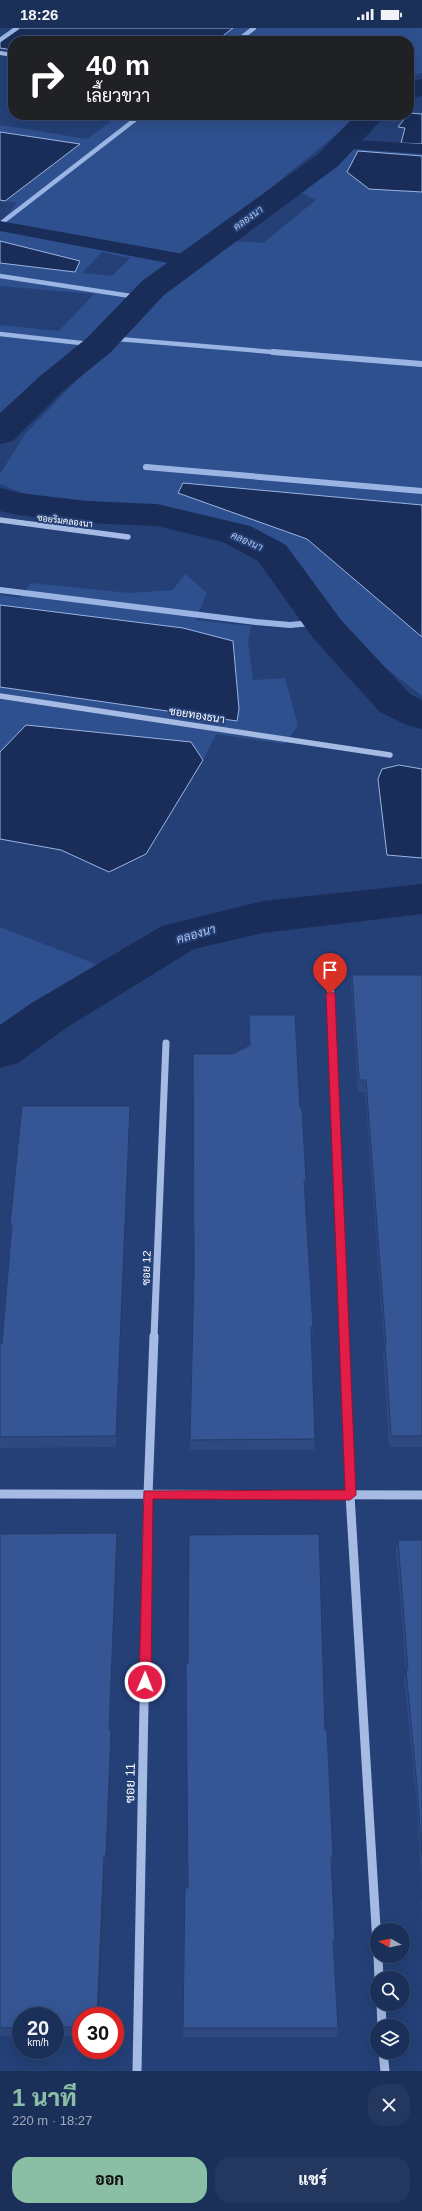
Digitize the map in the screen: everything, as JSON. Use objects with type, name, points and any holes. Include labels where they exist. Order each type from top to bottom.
[{"type":"street","name":"ซอยริมคลองนา","points":[[0,520],[128,536]]},
{"type":"street","name":"ซอยทองธนา","points":[[0,696],[390,754]]},
{"type":"street","points":[[330,979],[350,1495],[376,1923]]},
{"type":"street","name":"ซอย 12","points":[[148,1494],[166,1043]]},
{"type":"street","points":[[0,1494],[422,1495]]},
{"type":"street","name":"ซอย 11","points":[[138,2071],[148,1494]]},
{"type":"street","points":[[384,2059],[385,2071]]},
{"type":"shaded area","points":[[19,28],[233,28],[223,36],[8,36],[8,49],[0,48],[0,41]]},
{"type":"shaded area","points":[[233,28],[422,28],[422,73],[414,74],[414,36],[223,36]]},
{"type":"shaded area","points":[[414,113],[422,114],[422,144],[401,143],[405,128],[398,127],[404,120],[414,120]]},
{"type":"shaded area","points":[[112,120],[354,120],[81,343],[0,423],[0,325],[59,331],[94,294],[0,286],[0,263],[75,272],[79,261],[0,241],[0,223],[17,203],[5,201],[80,144],[0,132],[0,125],[87,139]],"holes":[[[102,252],[130,258],[112,276],[82,273]]]},
{"type":"shaded area","points":[[0,132],[80,144],[5,201],[0,200]]},
{"type":"shaded area","points":[[357,140],[422,144],[422,156],[358,151],[369,189],[422,192],[422,505],[184,483],[178,493],[307,539],[422,637],[422,696],[364,651],[285,559],[212,522],[104,502],[33,497],[0,484],[0,474],[26,433],[172,281],[234,241],[263,243],[316,200],[302,193],[309,180],[333,168],[345,150]]},
{"type":"shaded area","points":[[358,151],[422,156],[422,192],[369,189],[347,172]]},
{"type":"shaded area","points":[[0,241],[80,261],[75,272],[0,263]]},
{"type":"shaded area","points":[[183,483],[422,505],[422,637],[307,539],[178,493]]},
{"type":"shaded area","points":[[185,574],[207,593],[195,620],[251,626],[248,642],[253,680],[285,678],[298,726],[285,744],[216,734],[203,760],[191,742],[0,752],[0,687],[237,721],[239,709],[233,641],[183,628],[0,605],[0,595],[20,598],[31,583],[129,593],[173,590]]},
{"type":"shaded area","points":[[0,605],[183,628],[233,641],[239,709],[237,721],[0,687]]},
{"type":"shaded area","points":[[26,725],[191,742],[203,760],[146,854],[109,872],[61,850],[0,839],[0,752]]},
{"type":"shaded area","points":[[399,765],[422,769],[422,858],[387,855],[378,779],[382,769]]},
{"type":"shaded area","points":[[0,927],[103,967],[0,1035]]},
{"type":"building","points":[[352,975],[422,975],[422,1436],[391,1436],[386,1344],[366,1080],[359,1080]]},
{"type":"building","points":[[249,1015],[295,1015],[300,1108],[302,1108],[306,1180],[304,1180],[313,1327],[311,1327],[315,1439],[190,1440],[194,1275],[193,1054],[233,1054],[250,1045]]},
{"type":"building","points":[[22,1106],[130,1106],[116,1436],[0,1437],[0,1344],[2,1344],[12,1225],[10,1225]]},
{"type":"building","points":[[117,1533],[109,1730],[111,1730],[106,1856],[104,1856],[97,2007],[72,2007],[72,2027],[64,2027],[64,2007],[12,2007],[12,2027],[0,2028],[0,1534]]},
{"type":"building","points":[[319,1534],[325,1730],[327,1730],[333,1857],[331,1857],[335,1941],[333,1941],[338,2028],[183,2028],[185,1888],[188,1888],[186,1663],[188,1663],[189,1535]]},
{"type":"building","points":[[398,1540],[422,1540],[422,1855],[406,1670],[408,1670]]},
{"type":"waterway","points":[[0,40],[17,28]]},
{"type":"waterway","points":[[244,36],[254,28]]},
{"type":"waterway","name":"คลองนา","points":[[414,89],[422,87]]},
{"type":"waterway","points":[[0,224],[135,120]]},
{"type":"waterway","name":"คลองนา","points":[[0,433],[51,384],[99,345],[153,288],[328,160],[367,120]]},
{"type":"waterway","points":[[343,144],[422,149]]},
{"type":"waterway","points":[[0,226],[189,261]]},
{"type":"waterway","points":[[0,276],[144,298]]},
{"type":"waterway","points":[[0,334],[99,345]]},
{"type":"waterway","points":[[106,338],[275,352]]},
{"type":"waterway","points":[[275,352],[422,364]]},
{"type":"waterway","points":[[275,352],[285,353]]},
{"type":"waterway","points":[[146,467],[422,491]]},
{"type":"waterway","name":"คลองนา","points":[[0,499],[18,504],[86,512],[157,515],[236,534],[272,553],[327,629],[395,703],[422,716]]},
{"type":"waterway","points":[[0,590],[256,622],[290,625],[322,622]]},
{"type":"waterway","name":"คลองนา","points":[[0,1050],[48,1016],[179,937],[263,917],[422,899]]},
{"type":"route","points":[[145,1682],[148,1494],[350,1495],[330,994]]}]
